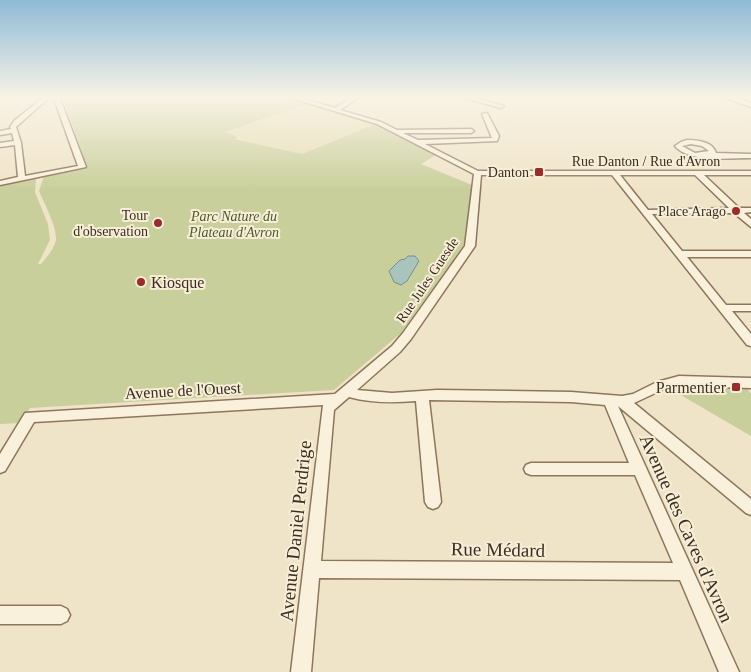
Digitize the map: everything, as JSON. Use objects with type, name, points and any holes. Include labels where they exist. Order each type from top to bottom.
[{"type":"street","points":[[14,127],[13,131],[18,143],[23,178]]},
{"type":"street","points":[[0,183],[82,167],[67,127]]},
{"type":"street","points":[[387,127],[477,173]]},
{"type":"street","points":[[416,142],[490,142],[495,140],[496,136],[492,127]]},
{"type":"street","points":[[0,133],[13,131]]},
{"type":"street","points":[[394,131],[471,131]]},
{"type":"street","points":[[0,145],[18,143]]},
{"type":"street","points":[[730,155],[695,143],[683,143],[678,146],[686,152],[704,155],[751,156]]},
{"type":"street","points":[[704,155],[712,154],[713,150]]},
{"type":"street","name":"Rue Danton / Rue d'Avron","points":[[477,173],[751,173]]},
{"type":"street","name":"Rue Jules Guesde","points":[[342,395],[396,349],[470,246],[477,173]]},
{"type":"street","points":[[614,173],[751,342]]},
{"type":"street","points":[[697,173],[751,224]]},
{"type":"street","points":[[647,212],[751,210]]},
{"type":"street","points":[[681,254],[751,254]]},
{"type":"street","points":[[723,308],[751,308]]},
{"type":"street","points":[[615,400],[636,398],[661,384],[679,381],[751,383]]},
{"type":"street","name":"Avenue de l'Ouest","points":[[0,467],[30,417],[342,395],[392,398],[422,396],[571,397],[615,400]]},
{"type":"street","name":"Avenue Daniel Perdrige","points":[[301,672],[328,408],[342,395]]},
{"type":"street","points":[[422,396],[434,502]]},
{"type":"street","points":[[615,400],[751,508]]},
{"type":"street","name":"Avenue des Caves d'Avron","points":[[615,400],[640,469],[729,672]]},
{"type":"street","points":[[531,469],[640,469]]},
{"type":"street","name":"Rue Médard","points":[[311,569],[685,572]]},
{"type":"street","points":[[0,615],[61,615]]},
{"type":"shaded area","points":[[238,127],[367,127],[302,154],[246,141],[224,132]]},
{"type":"green space","name":"Parc Nature du Plateau d'Avron","points":[[73,127],[239,127],[225,132],[238,137],[235,139],[302,154],[367,127],[382,127],[436,155],[421,164],[472,185],[464,246],[401,333],[334,390],[30,408],[20,423],[0,424],[0,185],[36,178],[35,192],[48,224],[50,240],[38,264],[41,264],[52,250],[56,240],[52,222],[39,191],[44,176],[88,168]]},
{"type":"green space","points":[[667,387],[747,388],[751,394],[751,436]]},
{"type":"water","points":[[408,256],[415,256],[419,261],[407,281],[401,285],[394,282],[389,271],[400,260]]},
{"type":"place","name":"Danton","points":[[539,172]]},
{"type":"place","name":"Place Arago","points":[[736,211]]},
{"type":"place","name":"Tour d'observation","points":[[158,223]]},
{"type":"place","name":"Kiosque","points":[[141,282]]},
{"type":"place","name":"Parmentier","points":[[736,387]]}]
